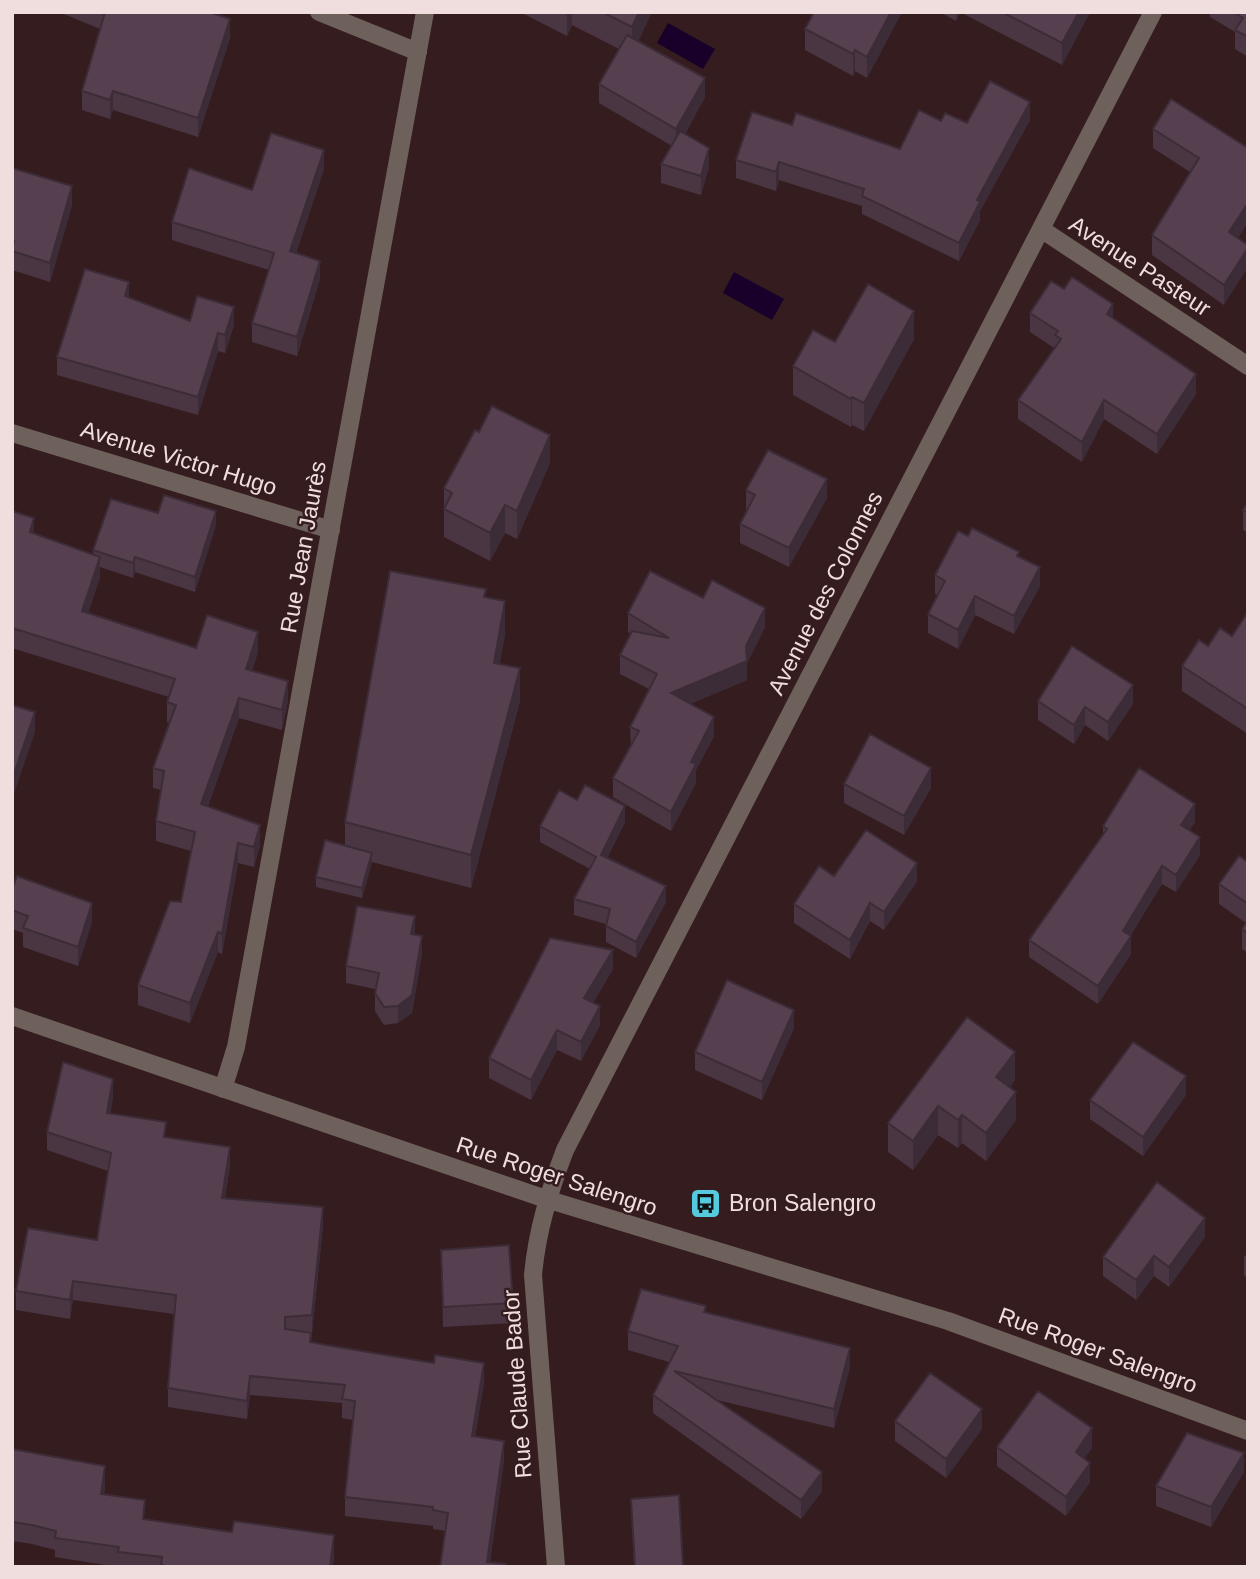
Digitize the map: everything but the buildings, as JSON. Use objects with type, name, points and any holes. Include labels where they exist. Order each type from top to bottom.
[{"type":"street","points":[[319,12],[418,51]]},
{"type":"street","name":"Rue Jean Jaurès","points":[[223,1089],[236,1047],[425,12]]},
{"type":"street","name":"Avenue des Colonnes","points":[[546,1199],[565,1150],[1153,12]]},
{"type":"street","name":"Avenue Pasteur","points":[[1041,229],[1248,366]]},
{"type":"street","name":"Avenue Victor Hugo","points":[[12,433],[331,530]]},
{"type":"street","name":"Rue Roger Salengro","points":[[12,1016],[546,1199],[948,1321],[1248,1431]]},
{"type":"street","name":"Rue Claude Bador","points":[[546,1199],[536,1242],[534,1275],[556,1567]]},
{"type":"shaded area","points":[[668,23],[715,49],[703,69],[657,43]]},
{"type":"shaded area","points":[[734,272],[784,299],[772,320],[723,293]]},
{"type":"place","name":"Bron Salengro","points":[[706,1203]]}]
